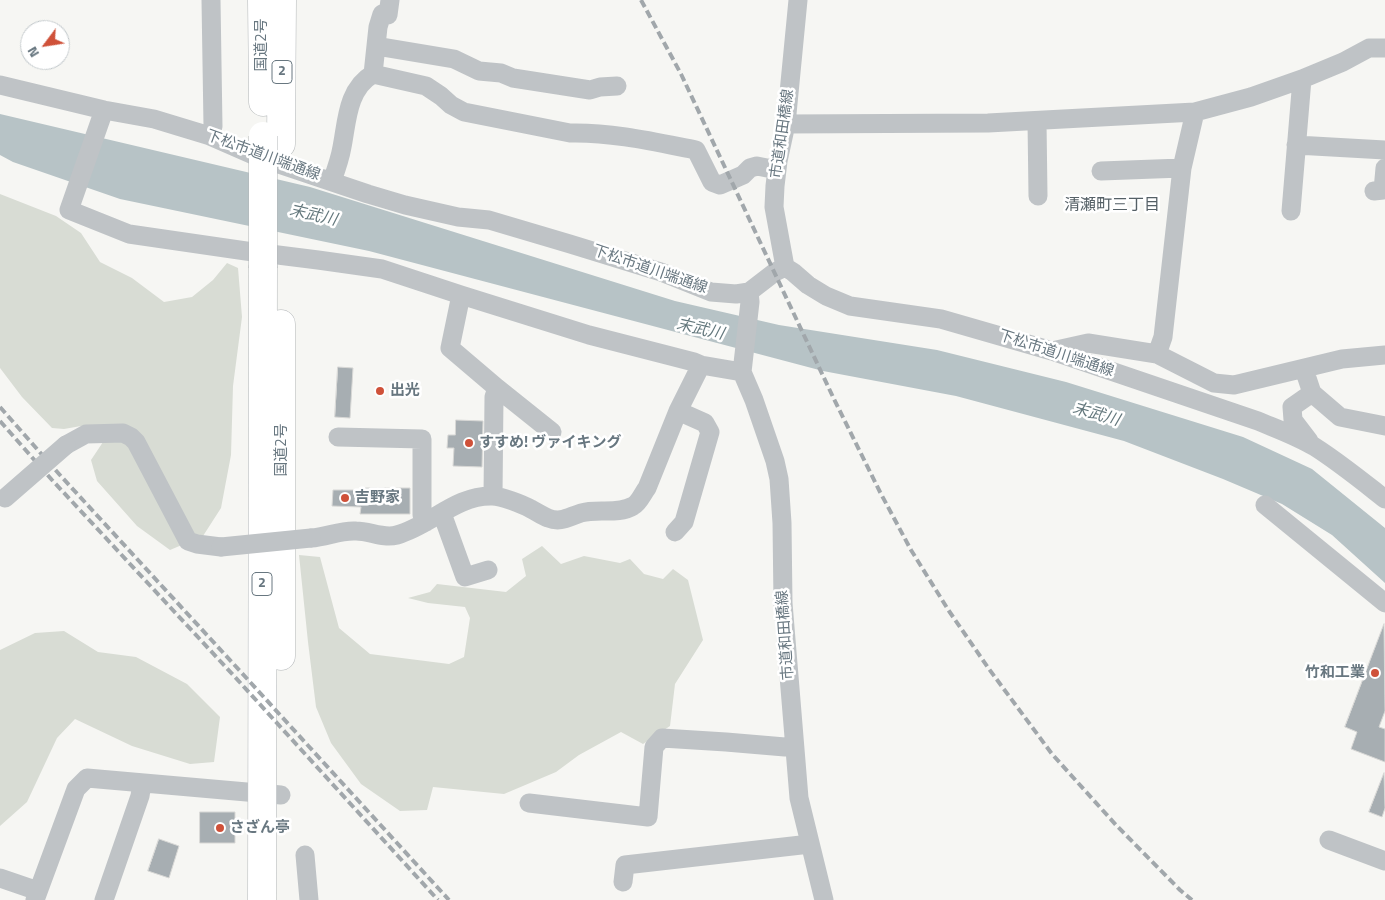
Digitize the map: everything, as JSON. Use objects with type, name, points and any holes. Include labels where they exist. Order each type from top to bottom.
[{"type":"highway","name":"国道2号","points":[[262,0],[272,140],[272,269],[282,487],[272,794],[262,900]]},
{"type":"highway","name":"国道2号","points":[[272,140],[282,0]]},
{"type":"highway","name":"国道2号","points":[[272,794],[280,900]]},
{"type":"street","points":[[210,136],[213,126],[212,0]]},
{"type":"street","points":[[373,74],[382,14],[388,15],[390,0]]},
{"type":"street","name":"市道和田橋線","points":[[785,267],[774,206],[777,170],[786,124],[798,0]]},
{"type":"street","points":[[376,46],[454,59],[479,71],[501,73],[513,78],[590,90],[600,87],[617,86]]},
{"type":"street","points":[[786,124],[979,124],[1195,112],[1250,97],[1302,79],[1343,62],[1369,48],[1385,48]]},
{"type":"street","points":[[332,181],[341,154],[350,105],[359,85],[373,74],[426,86],[451,105],[464,112],[570,133],[587,132],[627,137],[696,150],[712,182],[720,185],[743,175],[750,168],[757,166],[777,170]]},
{"type":"street","points":[[1291,211],[1302,79]]},
{"type":"street","name":"下松市道川端通線","points":[[0,85],[103,114],[154,118],[210,136],[258,157],[368,194],[458,217],[489,220],[661,272],[711,292],[750,297]]},
{"type":"street","points":[[1156,354],[1163,337],[1182,168],[1195,112]]},
{"type":"street","points":[[103,114],[69,210],[129,234],[382,269],[461,296],[589,335],[701,365],[743,365],[750,297],[775,272],[785,267]]},
{"type":"street","points":[[1037,121],[1038,196]]},
{"type":"street","points":[[1296,145],[1385,150]]},
{"type":"street","points":[[1101,171],[1182,168]]},
{"type":"street","points":[[1374,191],[1383,190],[1385,168]]},
{"type":"street","name":"下松市道川端通線","points":[[785,267],[808,286],[850,306],[941,320],[1052,351],[1258,421],[1314,447],[1346,468],[1385,499]]},
{"type":"street","points":[[461,296],[450,348],[552,432]]},
{"type":"street","points":[[1052,351],[1088,343],[1156,354],[1214,383],[1234,385],[1342,359],[1385,354]]},
{"type":"street","points":[[2,501],[66,445],[86,434],[123,433],[136,442],[188,541],[197,544],[220,547],[320,538],[337,533],[356,531],[384,537],[397,535],[472,498],[492,496],[559,521],[582,512],[621,510],[634,506],[640,499],[678,411],[701,365]]},
{"type":"street","name":"市道和田橋線","points":[[743,365],[775,461],[778,479],[782,523],[783,603],[798,798],[824,900]]},
{"type":"street","points":[[1304,369],[1312,393],[1340,417],[1385,426]]},
{"type":"street","points":[[492,496],[494,397],[497,388]]},
{"type":"street","points":[[1312,393],[1292,408],[1293,420],[1314,447]]},
{"type":"street","points":[[675,532],[684,522],[710,432],[705,423],[678,411]]},
{"type":"street","points":[[338,437],[422,439],[422,515],[444,519],[465,577],[488,570]]},
{"type":"street","points":[[1265,504],[1385,603]]},
{"type":"street","points":[[529,803],[648,817],[654,747],[662,738],[785,747],[794,746]]},
{"type":"street","points":[[0,878],[37,896],[76,788],[87,778],[272,794]]},
{"type":"street","points":[[104,900],[140,796],[142,783]]},
{"type":"street","points":[[1329,840],[1385,861]]},
{"type":"street","points":[[623,882],[625,865],[810,844]]},
{"type":"street","points":[[305,855],[309,900]]},
{"type":"shaded area","points":[[0,194],[56,216],[81,233],[100,262],[132,278],[164,302],[192,297],[213,280],[227,263],[238,268],[242,317],[233,386],[231,455],[221,508],[203,536],[170,550],[137,526],[97,481],[91,460],[103,442],[95,427],[52,428],[22,397],[0,368]]},
{"type":"shaded area","points":[[542,546],[561,564],[584,556],[620,563],[630,559],[644,574],[663,579],[673,569],[688,580],[703,640],[675,684],[670,726],[643,744],[621,732],[579,755],[556,772],[504,794],[433,787],[427,810],[400,811],[361,784],[331,743],[316,707],[299,555],[320,557],[339,628],[370,654],[449,664],[464,657],[470,618],[465,607],[428,603],[408,598],[430,592],[437,584],[506,592],[526,576],[522,559]]},
{"type":"shaded area","points":[[64,631],[98,652],[136,657],[187,684],[220,717],[214,762],[190,764],[132,746],[75,719],[57,738],[27,802],[0,826],[0,650],[35,633]]},
{"type":"water","name":"末武川","points":[[0,114],[310,187],[675,301],[779,325],[937,350],[1066,382],[1243,437],[1312,469],[1385,528],[1385,583],[1332,535],[1282,504],[1124,441],[956,396],[823,371],[369,251],[120,199],[13,162],[0,155]]},
{"type":"building","points":[[338,367],[353,368],[350,418],[335,417]]},
{"type":"building","points":[[456,420],[483,421],[482,467],[453,466],[454,448],[447,448],[448,435],[455,435]]},
{"type":"building","points":[[361,488],[410,488],[410,514],[360,514],[361,507],[332,506],[333,490],[361,490]]},
{"type":"building","name":"竹和工業","points":[[1384,624],[1385,711],[1379,727],[1385,729],[1385,762],[1351,749],[1357,732],[1345,727]]},
{"type":"building","points":[[1384,773],[1385,808],[1382,817],[1369,812]]},
{"type":"building","points":[[200,812],[235,812],[235,843],[200,843]]},
{"type":"building","points":[[159,839],[179,846],[169,878],[148,871]]},
{"type":"railway","points":[[641,0],[681,74],[833,397],[911,550],[949,611],[989,669],[1052,754],[1116,825],[1192,900]]},
{"type":"railway","points":[[0,407],[449,900]]},
{"type":"railway","points":[[0,421],[438,900]]},
{"type":"place","name":"出光","points":[[380,391]]},
{"type":"place","name":"すすめ! ヴァイキング","points":[[469,443]]},
{"type":"place","name":"吉野家","points":[[345,498]]},
{"type":"place","name":"竹和工業","points":[[1375,673]]},
{"type":"place","name":"さざん亭","points":[[220,828]]},
{"type":"district","name":"清瀬町三丁目","points":[[1112,206]]}]
